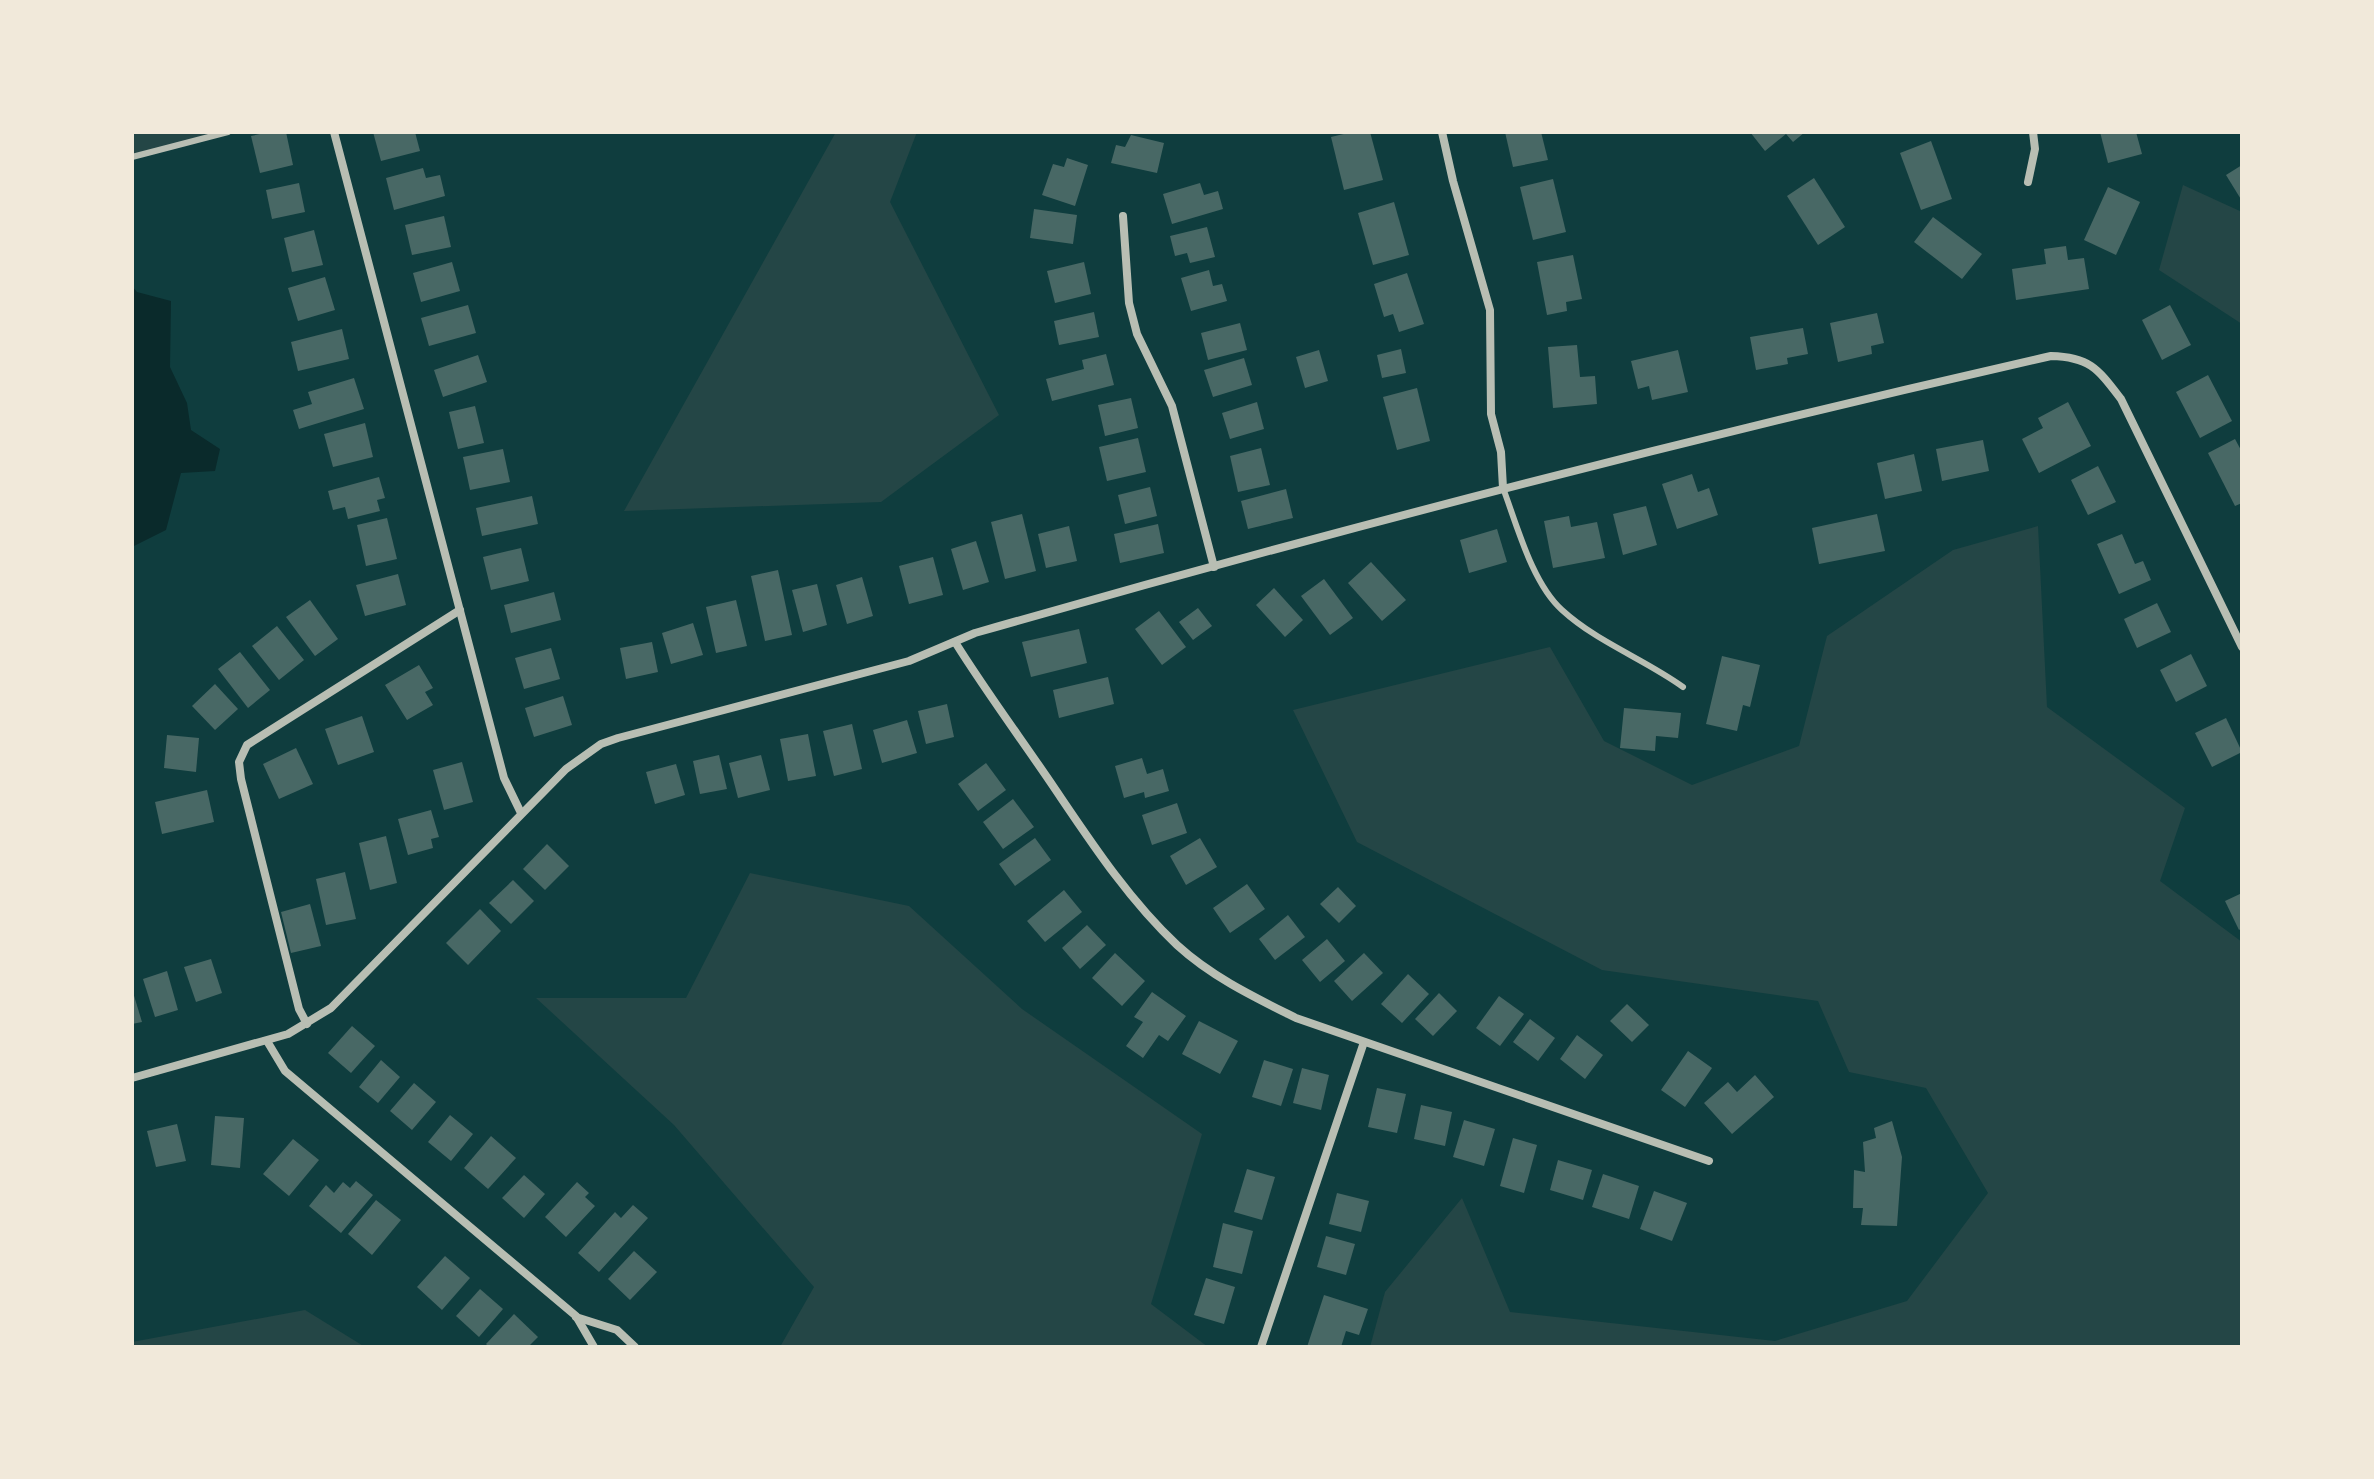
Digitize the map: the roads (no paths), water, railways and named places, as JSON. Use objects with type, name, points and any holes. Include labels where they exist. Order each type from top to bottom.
[{"type":"street","points":[[334,132],[504,778],[521,813]]},
{"type":"street","points":[[1442,132],[1490,310],[1491,414],[1501,452],[1503,488]]},
{"type":"street","points":[[2028,182],[2035,149],[2033,132]]},
{"type":"street","points":[[1123,216],[1129,303],[1137,334],[1172,406],[1214,567]]},
{"type":"street","points":[[132,1078],[267,1041],[307,1024],[331,1008],[566,769],[601,744],[909,661],[987,629],[1503,488],[1841,404],[2051,356],[2074,356],[2085,360],[2095,367],[2121,399],[2242,647]]},
{"type":"street","points":[[307,1024],[299,1009],[263,872],[239,762],[247,745],[460,610]]},
{"type":"street","points":[[955,642],[1139,906],[1178,946],[1207,969],[1249,995],[1296,1018],[1709,1161]]},
{"type":"street","points":[[267,1041],[285,1071],[576,1316],[594,1347]]},
{"type":"street","points":[[1261,1347],[1364,1042]]},
{"type":"street","points":[[576,1316],[617,1330],[635,1347]]},
{"type":"lane","points":[[132,157],[228,132]]},
{"type":"lane","points":[[1503,488],[1529,555],[1546,590],[1561,609],[1592,633],[1661,671],[1683,687]]}]
